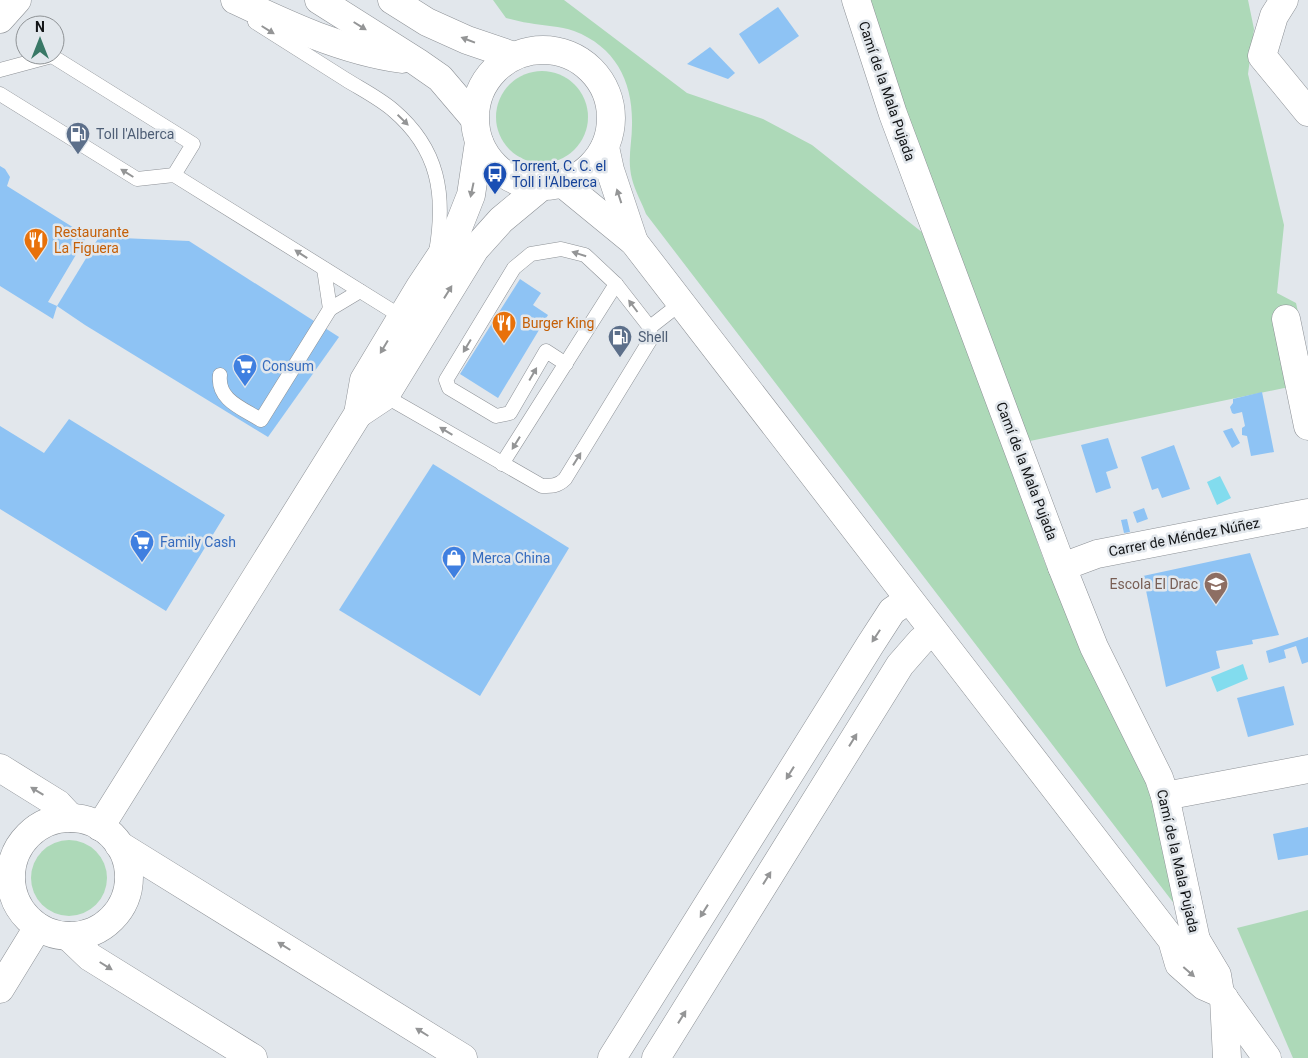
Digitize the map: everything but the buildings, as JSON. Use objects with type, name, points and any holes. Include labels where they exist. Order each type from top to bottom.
[{"type":"street","points":[[0,20],[17,0]]},
{"type":"street","points":[[235,0],[294,28],[354,49],[384,57],[418,62]]},
{"type":"street","points":[[319,0],[418,62],[440,78],[477,130],[489,160],[504,174],[522,183],[552,185],[634,242],[933,632],[1184,940]]},
{"type":"street","points":[[392,0],[427,22],[467,40],[514,56]]},
{"type":"street","name":"Camí de la Mala Pujada","points":[[856,0],[893,114],[1062,567],[1094,647],[1159,778],[1165,796],[1184,940],[1217,975],[1222,995],[1263,1057]]},
{"type":"street","points":[[1284,0],[1274,16],[1262,56],[1308,112]]},
{"type":"street","points":[[109,836],[358,414],[364,380],[456,233],[471,195],[477,130],[477,98],[485,81],[498,66],[514,56],[534,50],[555,50],[575,57],[592,70],[604,86],[611,106],[611,127],[605,147],[594,163],[580,176],[552,185],[501,220],[475,249],[385,396],[358,414]]},
{"type":"street","points":[[605,147],[610,170],[634,242]]},
{"type":"street","points":[[1286,319],[1308,426]]},
{"type":"street","name":"Carrer de Méndez Núñez","points":[[1062,567],[1097,554],[1308,513]]},
{"type":"street","points":[[612,1058],[870,645],[892,611],[908,600]]},
{"type":"street","points":[[656,1058],[900,665],[921,641],[933,632]]},
{"type":"street","points":[[0,768],[58,804],[71,818]]},
{"type":"street","points":[[1165,796],[1308,768]]},
{"type":"street","points":[[109,836],[126,861],[129,879],[125,897],[116,913],[103,926],[86,933],[68,936],[53,933],[38,927],[9,903],[12,889],[11,872],[15,854],[24,839],[38,827],[54,820],[71,818],[86,820],[463,1058]]},
{"type":"street","points":[[0,990],[38,927]]},
{"type":"street","points":[[68,936],[90,957],[253,1058]]},
{"type":"street","points":[[1222,995],[1227,1058]]},
{"type":"lane","points":[[230,0],[250,19],[392,109],[412,128],[428,152],[437,176],[440,204],[434,266]]},
{"type":"lane","points":[[0,70],[52,56],[193,144],[174,175]]},
{"type":"lane","points":[[0,94],[137,179],[174,175],[402,317]]},
{"type":"lane","points":[[385,396],[542,486],[551,486],[560,484],[565,479],[652,337],[649,328],[616,284],[585,255],[561,250],[531,254],[514,268],[446,380],[449,388],[496,416],[510,413],[546,352],[566,364]]},
{"type":"lane","points":[[324,269],[330,309]]},
{"type":"lane","points":[[502,464],[616,284]]},
{"type":"lane","points":[[220,375],[219,385],[225,397],[261,420],[330,309],[360,291]]},
{"type":"lane","points":[[649,328],[681,303]]},
{"type":"green space","points":[[493,0],[564,0],[687,93],[763,119],[812,145],[928,237],[1043,558],[1067,615],[1131,746],[1148,787],[1161,829],[1182,914],[646,214],[635,188],[631,172],[632,109],[629,94],[619,68],[611,56],[601,46],[574,31],[506,18]]},
{"type":"green space","points":[[867,0],[1248,0],[1254,29],[1248,74],[1284,225],[1277,293],[1296,303],[1308,357],[1308,383],[1030,441],[975,317]]},
{"type":"green space","points":[[542,71],[560,75],[574,85],[584,99],[588,117],[584,135],[574,149],[560,159],[542,163],[524,159],[510,149],[500,135],[496,117],[500,99],[510,85],[524,75]]},
{"type":"green space","points":[[62,840],[76,840],[90,846],[101,857],[107,871],[104,893],[96,905],[76,916],[62,916],[48,910],[37,899],[31,885],[31,871],[37,857],[48,846]]},
{"type":"green space","points":[[1308,910],[1308,1058],[1293,1058],[1237,928]]},
{"type":"water","points":[[1220,476],[1231,498],[1217,505],[1207,482]]},
{"type":"water","points":[[1243,664],[1248,679],[1217,692],[1211,677]]},
{"type":"place","name":"Toll l'Alberca","points":[[78,155]]},
{"type":"place","name":"Torrent, C. C. el Toll i l'Alberca","points":[[495,195]]},
{"type":"place","name":"Restaurante La Figuera","points":[[36,261]]},
{"type":"place","name":"Burger King","points":[[504,344]]},
{"type":"place","name":"Shell","points":[[620,358]]},
{"type":"place","name":"Consum","points":[[245,387]]},
{"type":"place","name":"Family Cash","points":[[142,563]]},
{"type":"place","name":"Merca China","points":[[454,579]]},
{"type":"place","name":"Escola El Drac","points":[[1216,605]]}]
